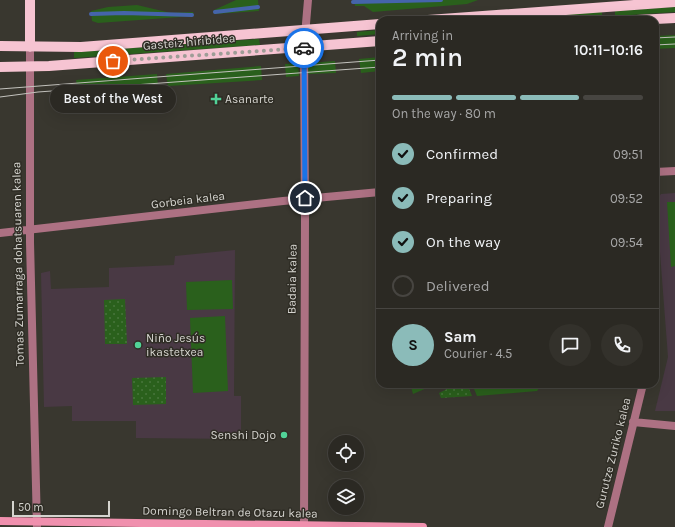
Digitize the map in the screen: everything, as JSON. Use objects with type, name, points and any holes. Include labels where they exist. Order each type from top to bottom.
[{"type":"main road","name":"Tomas Zumarraga dohatsuaren kalea","points":[[30,0],[30,47]]},
{"type":"main road","points":[[483,16],[675,2]]},
{"type":"main road","points":[[659,19],[675,18]]},
{"type":"main road","name":"Gasteiz hiribidea","points":[[0,46],[30,47],[132,44],[376,24]]},
{"type":"main road","name":"Gasteiz hiribidea","points":[[0,67],[30,67],[376,41]]},
{"type":"main road","name":"Domingo Beltran de Otazu kalea","points":[[0,521],[37,524],[423,527]]},
{"type":"street","name":"Badaia kalea","points":[[304,526],[304,30],[308,0]]},
{"type":"street","name":"Tomas Zumarraga dohatsuaren kalea","points":[[30,47],[30,230],[37,524]]},
{"type":"street","points":[[659,172],[675,171]]},
{"type":"street","name":"Gorbeia kalea","points":[[0,233],[305,198],[376,192]]},
{"type":"street","name":"Gurutze Zuriko kalea","points":[[608,527],[642,388]]},
{"type":"street","points":[[633,422],[675,426]]},
{"type":"shaded area","points":[[675,193],[675,411],[655,411],[668,357],[659,239],[659,196],[661,194]]},
{"type":"shaded area","name":"Niño Jesús ikastetxea","points":[[235,250],[234,396],[241,396],[241,439],[136,438],[136,421],[72,421],[72,406],[44,407],[41,273],[50,271],[51,289],[109,287],[109,268],[174,265],[175,256]]},
{"type":"green space","points":[[236,0],[258,0],[259,11],[214,14],[214,10]]},
{"type":"green space","points":[[355,0],[478,0],[467,4],[373,12],[364,6],[355,6]]},
{"type":"green space","points":[[137,5],[171,13],[193,12],[194,16],[98,23],[92,21],[91,11],[108,7]]},
{"type":"green space","points":[[675,7],[675,12],[615,16],[615,11]]},
{"type":"green space","points":[[602,11],[602,16],[543,16]]},
{"type":"green space","points":[[376,30],[376,34],[357,36],[357,32]]},
{"type":"green space","points":[[675,35],[675,48],[659,49],[659,36]]},
{"type":"green space","points":[[259,39],[260,45],[74,58],[74,52]]},
{"type":"green space","points":[[376,57],[376,71],[361,73],[359,59]]},
{"type":"green space","points":[[335,61],[336,73],[308,74],[307,63]]},
{"type":"green space","points":[[298,63],[299,76],[286,77],[285,64]]},
{"type":"green space","points":[[261,66],[262,80],[168,86],[166,74]]},
{"type":"green space","points":[[157,74],[158,87],[78,94],[76,80]]},
{"type":"green space","points":[[667,202],[675,202],[675,266],[671,267]]},
{"type":"green space","points":[[232,280],[233,309],[187,310],[186,282]]},
{"type":"green space","points":[[125,299],[127,344],[105,344],[104,300]]},
{"type":"green space","points":[[225,316],[228,391],[193,393],[190,318]]},
{"type":"green space","points":[[166,377],[166,404],[133,405],[132,378]]},
{"type":"green space","points":[[411,388],[427,388],[413,394]]},
{"type":"green space","points":[[449,388],[469,388],[472,396],[441,398],[439,393]]},
{"type":"green space","points":[[474,388],[539,388],[537,391],[477,396]]},
{"type":"waterway","points":[[353,2],[441,0]]},
{"type":"waterway","points":[[215,12],[258,7]]},
{"type":"waterway","points":[[91,14],[124,13],[192,15]]},
{"type":"tram line","points":[[659,38],[675,37]]},
{"type":"tram line","points":[[659,45],[675,44]]},
{"type":"tram line","points":[[0,89],[376,60]]},
{"type":"tram line","points":[[0,97],[38,92],[376,67]]},
{"type":"way so far","points":[[113,61],[267,49],[304,48]]},
{"type":"place","name":"Best of the West","points":[[113,61]]},
{"type":"place","name":"Asanarte","points":[[216,99]]},
{"type":"place","name":"Niño Jesús ikastetxea","points":[[138,345]]},
{"type":"place","name":"Senshi Dojo","points":[[284,435]]},
{"type":"route","points":[[304,48],[305,198]]}]
